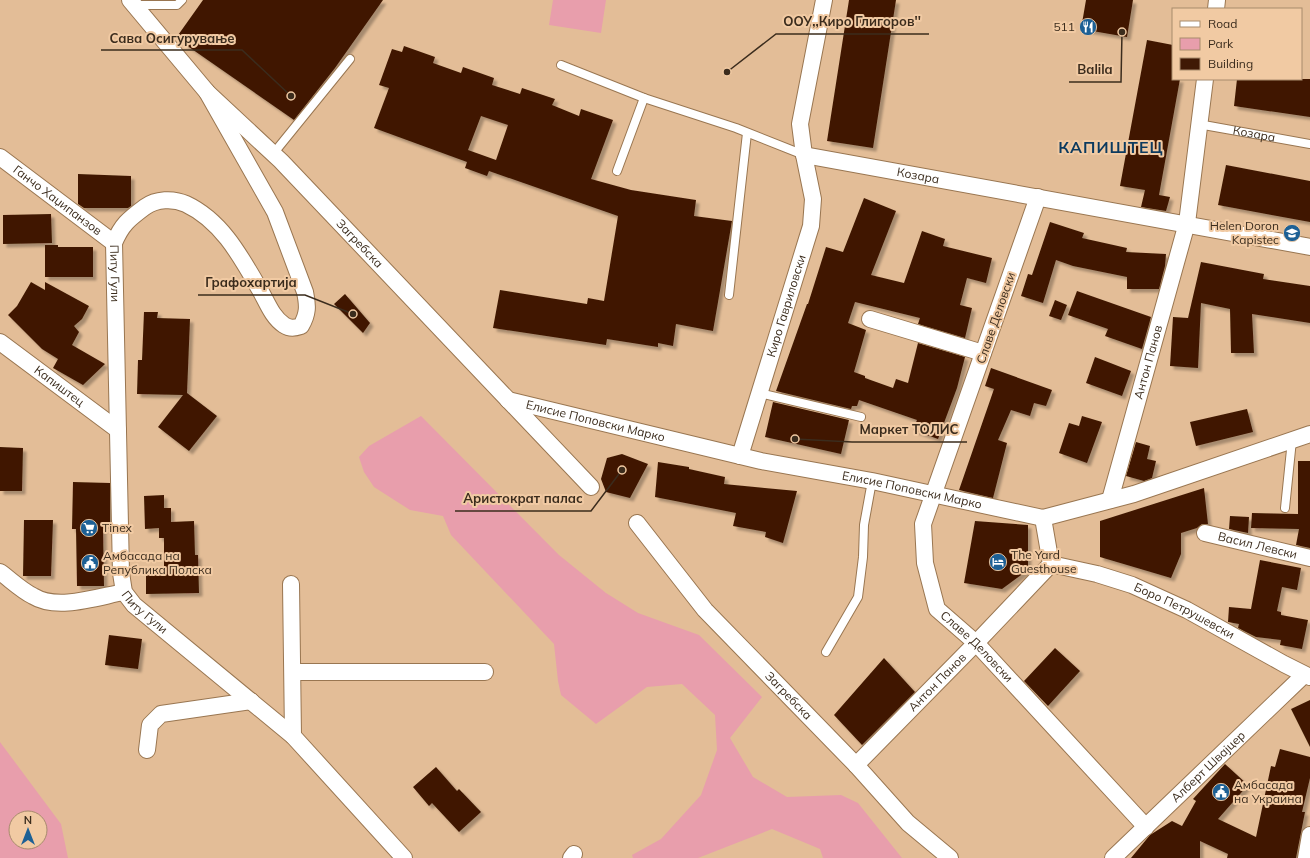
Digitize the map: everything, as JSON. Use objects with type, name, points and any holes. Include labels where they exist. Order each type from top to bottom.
[{"type":"street","points":[[804,155],[800,124],[824,0]]},
{"type":"street","name":"Загребска","points":[[132,2],[207,92],[273,154],[591,487]]},
{"type":"street","points":[[1187,223],[1198,124],[1205,80]]},
{"type":"street","name":"Питу Гули","points":[[207,92],[275,212],[306,299],[306,316],[301,326],[288,328],[278,320],[235,247],[213,221],[196,209],[180,201],[165,200],[150,204],[120,227],[114,243],[121,573],[124,592],[134,604],[293,736],[404,858]]},
{"type":"street","name":"Козара","points":[[804,155],[1310,246]]},
{"type":"street","name":"Киро Гавриловски","points":[[740,456],[811,226],[813,199],[804,155]]},
{"type":"street","name":"Ганчо Хаџипанзов","points":[[0,157],[114,243]]},
{"type":"street","name":"Славе Деловски","points":[[1038,197],[923,524],[925,563],[936,609],[976,643],[1146,827]]},
{"type":"street","name":"Антон Панов","points":[[1110,500],[1187,223]]},
{"type":"street","points":[[870,319],[983,353]]},
{"type":"street","name":"Капиштец","points":[[0,342],[118,430]]},
{"type":"street","name":"Елисие Поповски Марко","points":[[508,400],[740,456],[872,481],[1043,518],[1110,500],[1310,434]]},
{"type":"street","points":[[1043,518],[1051,564]]},
{"type":"street","name":"Загребска","points":[[637,524],[705,610],[856,765],[908,823],[950,858]]},
{"type":"street","name":"Васил Левски","points":[[1206,533],[1310,558]]},
{"type":"street","name":"Антон Панов","points":[[856,765],[1051,564]]},
{"type":"street","name":"Боро Петрушевски","points":[[1051,564],[1098,574],[1132,585],[1187,610],[1307,676]]},
{"type":"street","points":[[0,572],[33,597],[60,604],[124,592]]},
{"type":"street","points":[[291,584],[293,736]]},
{"type":"street","points":[[293,672],[485,672]]},
{"type":"street","name":"Алберт Швајцер","points":[[1113,858],[1307,676]]},
{"type":"street","points":[[147,750],[150,725],[161,714],[251,701]]},
{"type":"street","points":[[1306,858],[1310,835]]},
{"type":"lane","points":[[132,2],[177,5],[182,0]]},
{"type":"lane","points":[[273,154],[350,59]]},
{"type":"lane","points":[[561,65],[644,98],[747,133],[804,155]]},
{"type":"lane","points":[[617,171],[644,98]]},
{"type":"lane","name":"Козара","points":[[1198,124],[1310,144]]},
{"type":"lane","points":[[729,294],[747,133]]},
{"type":"lane","points":[[759,393],[861,417]]},
{"type":"lane","points":[[1285,508],[1292,440]]},
{"type":"lane","points":[[826,652],[858,597],[863,557],[864,525],[872,481]]},
{"type":"green space","points":[[553,0],[606,0],[601,33],[549,25]]},
{"type":"green space","points":[[421,416],[559,555],[606,593],[638,613],[699,635],[762,697],[730,738],[753,777],[787,797],[841,795],[858,803],[902,858],[823,858],[820,849],[772,829],[698,858],[633,858],[632,855],[661,839],[701,795],[717,750],[715,715],[682,684],[647,687],[596,724],[561,695],[554,644],[451,535],[443,516],[410,510],[374,487],[364,472],[359,457],[369,446]]},
{"type":"green space","points":[[0,742],[61,824],[68,858],[0,858]]},
{"type":"building","points":[[203,0],[383,0],[335,68],[294,120],[176,38]]},
{"type":"building","points":[[849,0],[896,0],[873,148],[827,141]]},
{"type":"building","points":[[1086,0],[1133,0],[1127,37],[1081,29]]},
{"type":"building","points":[[1147,40],[1172,45],[1172,80],[1180,80],[1159,195],[1170,197],[1166,211],[1141,207],[1145,190],[1120,186]]},
{"type":"building","points":[[404,46],[435,57],[433,63],[461,73],[463,67],[494,78],[492,85],[520,94],[522,88],[555,99],[552,105],[579,116],[581,109],[613,120],[591,179],[631,190],[696,200],[694,216],[732,221],[713,331],[676,324],[673,346],[658,343],[658,347],[607,339],[606,345],[493,328],[500,290],[587,304],[588,298],[604,301],[618,216],[489,171],[487,176],[465,168],[467,162],[374,128],[389,88],[379,85],[392,49],[402,52]],"holes":[[[481,116],[508,125],[496,160],[468,150]]]},
{"type":"building","points":[[1310,79],[1310,117],[1234,106],[1237,80]]},
{"type":"building","points":[[1226,165],[1310,181],[1310,222],[1218,205]]},
{"type":"building","points":[[78,174],[131,176],[131,206],[128,208],[84,208],[78,204]]},
{"type":"building","points":[[864,198],[896,211],[871,275],[904,283],[922,231],[945,239],[943,246],[992,258],[986,283],[967,278],[960,305],[972,308],[965,338],[918,324],[920,318],[855,302],[848,323],[866,330],[854,372],[865,376],[865,378],[893,388],[896,379],[908,383],[918,343],[965,357],[957,388],[938,439],[913,430],[917,420],[859,400],[857,406],[852,406],[851,409],[776,391],[808,304],[826,247],[843,252]]},
{"type":"building","points":[[51,214],[52,243],[3,244],[3,215]]},
{"type":"building","points":[[1050,222],[1084,233],[1082,238],[1127,248],[1126,252],[1166,254],[1165,266],[1159,289],[1127,289],[1127,277],[1073,266],[1056,260],[1043,303],[1021,296],[1028,274],[1032,275]]},
{"type":"building","points":[[45,245],[58,245],[58,247],[93,247],[93,277],[45,277]]},
{"type":"building","points":[[1201,262],[1264,274],[1263,279],[1310,286],[1310,323],[1252,314],[1254,353],[1231,353],[1230,309],[1201,303],[1198,368],[1170,366],[1173,317],[1188,318]]},
{"type":"building","points":[[31,282],[45,290],[45,282],[89,306],[82,319],[74,326],[79,332],[72,345],[105,364],[83,385],[53,368],[58,359],[42,349],[8,315],[17,306]]},
{"type":"building","points":[[1077,291],[1151,317],[1142,349],[1105,336],[1108,329],[1068,315]]},
{"type":"building","points":[[345,294],[370,323],[363,333],[334,304]]},
{"type":"building","points":[[1055,300],[1067,305],[1061,320],[1049,316]]},
{"type":"building","points":[[144,312],[158,312],[157,318],[190,319],[187,393],[217,416],[189,451],[158,427],[183,395],[137,394],[138,360],[142,360]]},
{"type":"building","points":[[1095,357],[1131,371],[1122,396],[1086,383]]},
{"type":"building","points":[[991,368],[1052,390],[1046,406],[1034,403],[1030,416],[1011,410],[998,440],[1007,443],[993,498],[959,490],[994,389],[985,386]]},
{"type":"building","points":[[773,402],[849,420],[841,454],[765,437]]},
{"type":"building","points":[[1247,409],[1253,432],[1196,446],[1190,422]]},
{"type":"building","points":[[1082,416],[1102,422],[1087,463],[1059,453],[1069,423],[1079,426]]},
{"type":"building","points":[[1136,442],[1150,446],[1147,459],[1156,461],[1152,478],[1144,481],[1126,476]]},
{"type":"building","points":[[0,447],[23,448],[22,491],[0,491]]},
{"type":"building","points":[[622,454],[648,464],[630,498],[606,492],[601,479],[607,458]]},
{"type":"building","points":[[1298,461],[1310,461],[1310,548],[1296,545],[1299,529],[1251,528],[1252,513],[1298,514]]},
{"type":"building","points":[[658,462],[689,467],[689,469],[725,477],[724,484],[797,491],[783,543],[765,537],[766,532],[733,526],[736,513],[655,497]]},
{"type":"building","points":[[73,482],[110,483],[110,529],[103,529],[104,586],[77,586],[76,529],[72,529]]},
{"type":"building","points":[[1204,488],[1208,524],[1202,524],[1197,528],[1181,533],[1181,554],[1171,578],[1100,557],[1100,521]]},
{"type":"building","points":[[164,495],[164,508],[171,508],[171,522],[194,521],[195,555],[198,555],[199,593],[146,594],[146,571],[164,570],[164,538],[159,538],[159,528],[145,529],[144,496]]},
{"type":"building","points":[[1230,516],[1249,517],[1248,533],[1229,529]]},
{"type":"building","points":[[24,520],[53,520],[51,576],[23,576]]},
{"type":"building","name":"The Yard Guesthouse","points":[[975,521],[1028,525],[1028,570],[1002,589],[964,583]]},
{"type":"building","points":[[1260,560],[1301,568],[1297,590],[1282,587],[1277,611],[1281,612],[1281,615],[1308,620],[1302,649],[1280,645],[1281,640],[1256,637],[1238,628],[1239,624],[1228,622],[1229,607],[1251,609]]},
{"type":"building","points":[[109,635],[142,639],[138,669],[105,665]]},
{"type":"building","points":[[1055,648],[1080,671],[1048,706],[1024,681]]},
{"type":"building","points":[[884,658],[915,692],[862,745],[834,715]]},
{"type":"building","points":[[1310,700],[1310,747],[1291,709]]},
{"type":"building","points":[[1280,749],[1310,757],[1310,778],[1302,812],[1305,812],[1296,858],[1227,858],[1228,854],[1200,841],[1200,858],[1131,858],[1150,835],[1172,821],[1182,826],[1196,801],[1193,799],[1225,764],[1248,785],[1218,819],[1256,837],[1271,766],[1275,767]]},
{"type":"building","points":[[436,767],[457,791],[459,789],[481,812],[459,832],[432,803],[429,806],[413,787]]},
{"type":"place","name":"511","points":[[1088,27]]},
{"type":"place","name":"Balila","points":[[1122,32]]},
{"type":"place","name":"ООУ,,Киро Глигоров''","points":[[727,72]]},
{"type":"place","name":"Сава Осигурување","points":[[291,96]]},
{"type":"place","name":"Helen Doron Kapistec","points":[[1292,233]]},
{"type":"place","name":"Графохартија","points":[[353,314]]},
{"type":"place","name":"Маркет ТОЛИС","points":[[795,439]]},
{"type":"place","name":"Аристократ палас","points":[[622,470]]},
{"type":"place","name":"Tinex","points":[[89,528]]},
{"type":"place","name":"The Yard Guesthouse","points":[[998,562]]},
{"type":"place","name":"Амбасада на Република Полска","points":[[90,563]]},
{"type":"place","name":"Амбасада на Украина","points":[[1221,792]]},
{"type":"district","name":"КАПИШТЕЦ","points":[[1111,147]]}]
